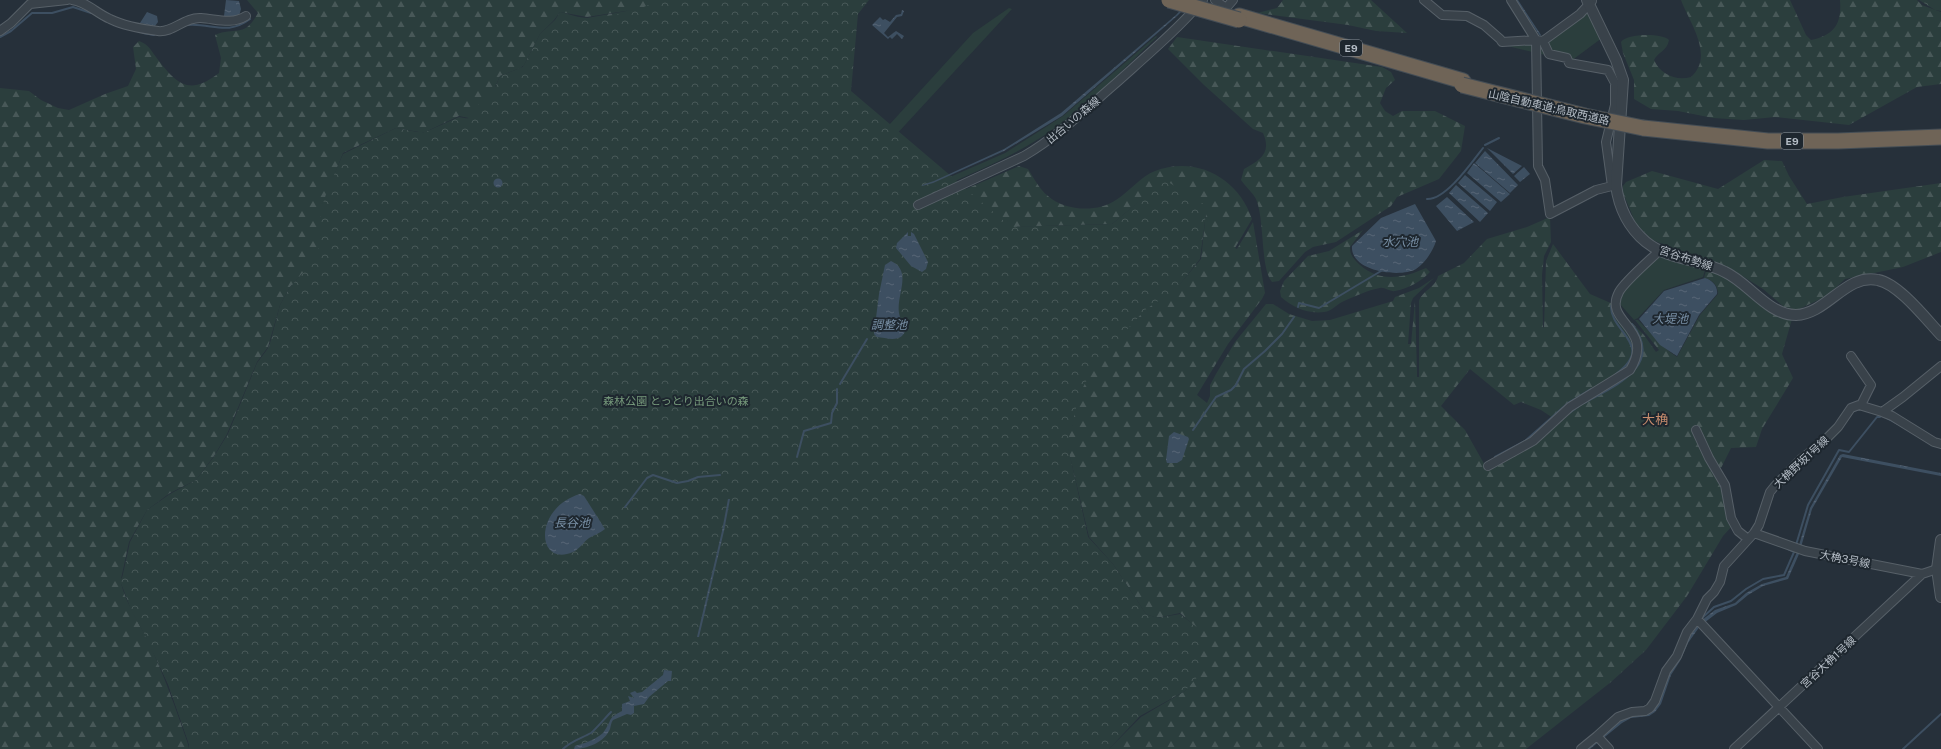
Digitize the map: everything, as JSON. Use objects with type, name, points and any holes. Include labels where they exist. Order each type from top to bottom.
[{"type":"highway","name":"山陰自動車道;鳥取西道路","points":[[1169,0],[1239,18]]},
{"type":"highway","name":"山陰自動車道;鳥取西道路","points":[[1182,0],[1462,83],[1644,126],[1768,141],[1838,141],[1941,137]]},
{"type":"highway","name":"山陰自動車道;鳥取西道路","points":[[1644,126],[1769,136],[1838,136],[1941,131]]},
{"type":"street","points":[[0,31],[11,23],[30,4],[67,0]]},
{"type":"street","points":[[72,0],[81,1],[110,20],[160,31],[172,28],[188,19],[200,18],[232,22],[246,16]]},
{"type":"street","name":"出合いの森線","points":[[918,205],[1024,156],[1040,146],[1066,127],[1174,32],[1203,0]]},
{"type":"street","points":[[1215,0],[1226,8],[1233,0]]},
{"type":"street","points":[[1424,0],[1442,15],[1467,16],[1484,25],[1502,42],[1539,40],[1580,14],[1589,2]]},
{"type":"street","points":[[1511,0],[1549,54],[1567,58],[1569,63],[1608,70],[1615,83],[1615,105],[1606,142],[1614,185],[1596,190],[1550,214],[1545,180],[1538,166],[1539,40]]},
{"type":"street","name":"宮谷布勢線","points":[[1589,2],[1616,60],[1623,80],[1614,185],[1618,202],[1629,223],[1646,242],[1675,256],[1711,266],[1726,272],[1782,313],[1796,315],[1811,312],[1830,301],[1848,287],[1866,279],[1878,280],[1899,292],[1941,335]]},
{"type":"street","points":[[1488,466],[1533,441],[1570,407],[1630,370],[1636,360],[1637,340],[1617,313],[1615,302],[1619,291],[1660,250]]},
{"type":"street","points":[[1851,356],[1872,385],[1861,406],[1892,416],[1934,442],[1941,444]]},
{"type":"street","points":[[1882,412],[1941,366]]},
{"type":"street","name":"大桷野坂1号線","points":[[1597,736],[1624,714],[1650,708],[1655,701],[1666,671],[1676,656],[1687,632],[1697,619],[1701,608],[1720,582],[1724,566],[1751,536],[1759,524],[1770,492],[1801,459],[1821,444],[1838,427],[1852,408],[1861,406]]},
{"type":"street","points":[[1696,430],[1709,458],[1723,479],[1728,496],[1730,518],[1738,531],[1751,536]]},
{"type":"street","points":[[1720,491],[1723,479]]},
{"type":"street","name":"大桷3号線","points":[[1751,536],[1804,551],[1922,574],[1939,569]]},
{"type":"street","points":[[1941,540],[1939,569],[1941,597]]},
{"type":"street","name":"宮谷大桷1号線","points":[[1734,749],[1922,574]]},
{"type":"street","points":[[1697,619],[1818,749]]},
{"type":"street","points":[[1581,749],[1597,736],[1609,749]]},
{"type":"green space","points":[[247,0],[655,0],[856,15],[561,749],[189,744],[168,684],[149,642],[174,705],[188,744],[188,749],[0,749],[0,88],[29,91],[41,100],[58,108],[69,110],[105,94],[128,86],[136,69],[133,47],[139,41],[149,48],[170,75],[184,84],[199,84],[209,80],[219,73],[221,58],[215,35],[244,29],[253,21],[258,13]],"holes":[[[632,10],[587,18],[524,65],[540,34],[560,12],[587,17]],[[520,68],[495,87],[500,76]],[[459,116],[469,118],[425,132]],[[396,128],[419,132],[326,196],[343,153]],[[303,273],[228,434],[214,457],[121,579],[129,542],[147,510],[170,493],[196,480],[214,456],[227,434],[257,362],[268,347],[280,305],[290,287]],[[121,583],[148,641],[129,606]]]},
{"type":"green space","name":"森林公園 とっとり出合いの森","points":[[655,0],[869,0],[858,14],[851,91],[1011,227],[1112,224],[1165,180],[1207,206],[1200,259],[1177,288],[1145,310],[1096,363],[1080,393],[1067,444],[1088,537],[1113,564],[1146,614],[1157,618],[1180,614],[1199,629],[1201,673],[1185,691],[1140,716],[1109,749],[188,749],[189,744],[168,684],[147,639],[131,610],[121,583],[130,542],[147,510],[170,494],[196,480],[214,457],[228,434],[257,363],[269,347],[280,305],[290,287],[310,265],[320,245],[321,210],[327,191],[343,154],[396,128],[423,133],[459,117],[470,119],[481,100],[491,97],[500,76],[523,67],[540,34],[555,20],[560,12],[585,18],[604,16],[633,11],[650,4]]},
{"type":"green space","points":[[1283,0],[1371,0],[1407,33],[1376,31],[1348,25],[1257,13],[1277,8]]},
{"type":"green space","points":[[1681,0],[1790,0],[1806,35],[1811,40],[1826,35],[1835,27],[1840,16],[1840,0],[1917,0],[1922,5],[1941,12],[1941,84],[1917,87],[1849,125],[1775,117],[1744,120],[1713,118],[1678,111],[1651,109],[1634,99],[1634,80],[1623,53],[1621,42],[1630,37],[1645,35],[1659,36],[1669,40],[1666,47],[1654,60],[1661,70],[1670,76],[1680,78],[1691,77],[1698,69],[1701,59],[1700,49],[1694,28]]},
{"type":"green space","points":[[1919,0],[1941,0],[1941,11],[1935,10]]},
{"type":"green space","points":[[1009,8],[1012,9],[894,137],[934,184],[1005,153],[1063,116],[1156,36],[1157,37],[1093,98],[1052,130],[1011,155],[938,189],[879,136],[973,33]]},
{"type":"green space","points":[[1587,10],[1602,38],[1571,61],[1552,57],[1546,43]]},
{"type":"green space","points":[[1177,37],[1382,67],[1391,72],[1395,80],[1386,88],[1380,103],[1385,111],[1393,116],[1402,111],[1435,111],[1465,126],[1461,151],[1439,179],[1397,197],[1391,206],[1336,242],[1313,247],[1305,252],[1279,281],[1272,282],[1268,275],[1264,255],[1259,208],[1255,197],[1241,180],[1244,169],[1259,159],[1265,151],[1266,146],[1263,133],[1253,129],[1204,85],[1168,49]]},
{"type":"green space","points":[[1540,42],[1549,56],[1503,45]]},
{"type":"green space","points":[[1764,160],[1782,161],[1789,176],[1807,204],[1843,197],[1941,183],[1941,252],[1903,267],[1845,279],[1827,296],[1797,310],[1784,307],[1763,289],[1733,270],[1652,240],[1636,224],[1623,193],[1623,186],[1626,182],[1652,171],[1718,189]]},
{"type":"green space","points":[[1019,166],[1028,169],[1042,190],[1055,201],[1072,207],[1091,208],[1100,207],[1116,200],[1140,180],[1155,171],[1171,167],[1186,166],[1201,169],[1214,174],[1227,182],[1237,192],[1246,205],[1252,219],[1235,248],[1237,249],[1253,222],[1265,293],[1228,344],[1197,395],[1207,403],[1210,396],[1210,385],[1235,342],[1266,304],[1273,304],[1289,314],[1312,321],[1330,320],[1393,301],[1395,297],[1419,288],[1434,278],[1413,298],[1411,303],[1408,344],[1411,344],[1415,301],[1417,377],[1419,377],[1419,301],[1423,294],[1435,283],[1438,276],[1464,263],[1487,239],[1527,227],[1550,217],[1551,242],[1544,256],[1542,275],[1543,328],[1546,261],[1553,244],[1590,294],[1613,304],[1633,339],[1633,359],[1626,368],[1553,418],[1541,410],[1521,402],[1514,405],[1470,369],[1441,406],[1465,430],[1487,469],[1634,369],[1639,361],[1641,346],[1632,326],[1622,313],[1644,335],[1656,352],[1659,350],[1635,320],[1638,320],[1661,344],[1677,357],[1700,315],[1718,294],[1714,283],[1704,278],[1707,267],[1792,319],[1782,354],[1793,378],[1762,429],[1756,447],[1731,448],[1719,472],[1722,480],[1720,491],[1723,482],[1733,525],[1723,536],[1687,596],[1646,650],[1611,682],[1526,749],[1109,749],[1141,717],[1185,691],[1189,686],[795,485],[966,189]],"holes":[[[1151,192],[1112,225],[1011,227],[1112,224]],[[1206,212],[1201,259],[1179,285]],[[1067,444],[1089,537],[1113,564],[1146,614],[1157,618],[1180,613],[1199,630],[1146,615],[1088,537]]]},
{"type":"green space","points":[[1363,230],[1350,247],[1350,250],[1354,259],[1368,271],[1392,277],[1409,274],[1426,268],[1430,272],[1419,281],[1400,290],[1393,291],[1382,288],[1371,290],[1342,302],[1332,309],[1324,312],[1306,311],[1291,304],[1281,297],[1280,291],[1284,281],[1308,256],[1329,251]]},
{"type":"green space","points":[[1661,255],[1706,267],[1703,277],[1664,290],[1638,318],[1634,320],[1619,303],[1624,289]]},
{"type":"water","points":[[226,0],[239,1],[241,9],[239,16],[227,18],[224,16]]},
{"type":"water","points":[[1516,0],[1518,0],[1541,35],[1540,36]]},
{"type":"water","points":[[1189,1],[1191,2],[1177,16],[1062,116],[1004,151],[933,183],[922,186],[1004,149],[1061,113],[1176,15]]},
{"type":"water","points":[[902,10],[904,11],[902,16],[897,17],[884,33],[888,37],[896,31],[904,36],[902,39],[897,34],[892,39],[890,37],[888,39],[872,25],[880,17],[883,20],[885,19],[890,22],[896,15],[901,14]]},
{"type":"water","points":[[147,12],[157,16],[158,22],[155,26],[140,23]]},
{"type":"water","points":[[1487,148],[1522,166],[1513,174]]},
{"type":"water","points":[[1485,151],[1518,185],[1510,193],[1475,163]]},
{"type":"water","points":[[1474,163],[1510,194],[1501,202],[1467,173]]},
{"type":"water","points":[[1524,167],[1530,174],[1520,182],[1514,176]]},
{"type":"water","points":[[1465,175],[1497,202],[1490,211],[1458,183]]},
{"type":"water","points":[[498,178],[503,183],[498,188],[493,183]]},
{"type":"water","points":[[1456,185],[1488,213],[1480,222],[1449,193]]},
{"type":"water","points":[[1447,197],[1474,222],[1457,231],[1436,206]]},
{"type":"water","name":"水穴池","points":[[1415,204],[1436,241],[1431,253],[1422,264],[1409,272],[1389,273],[1367,267],[1359,262],[1354,255],[1352,246],[1381,218]]},
{"type":"water","points":[[908,232],[908,236],[911,236],[911,232],[914,234],[928,262],[926,269],[922,272],[911,266],[896,248],[897,243]]},
{"type":"water","name":"調整池","points":[[891,261],[898,265],[901,271],[902,284],[899,313],[905,331],[900,337],[893,339],[877,337],[874,334],[879,294],[885,265]]},
{"type":"water","name":"大堤池","points":[[1705,278],[1710,280],[1717,288],[1717,294],[1699,315],[1677,356],[1660,345],[1639,319],[1664,291]]},
{"type":"water","points":[[1174,432],[1188,437],[1189,439],[1182,460],[1177,463],[1167,463],[1166,460],[1169,436]]},
{"type":"water","points":[[1843,454],[1941,473],[1941,476],[1842,457],[1812,509],[1799,554],[1788,579],[1763,586],[1748,595],[1736,605],[1717,613],[1700,626],[1688,643],[1680,661],[1671,675],[1661,704],[1655,712],[1649,716],[1631,718],[1622,723],[1590,749],[1587,749],[1620,721],[1630,716],[1653,711],[1659,703],[1667,676],[1689,637],[1702,620],[1715,610],[1735,603],[1746,593],[1762,584],[1786,577],[1797,552],[1810,508],[1840,455]]},
{"type":"water","name":"長谷池","points":[[580,494],[584,496],[605,529],[589,538],[573,552],[561,555],[552,552],[547,544],[545,534],[547,523],[554,511],[565,501]]},
{"type":"water","points":[[728,499],[730,499],[724,531],[699,637],[697,637],[722,531]]},
{"type":"water","points":[[664,670],[672,671],[671,681],[668,681],[649,697],[644,704],[634,706],[634,713],[631,715],[627,714],[613,720],[608,734],[600,741],[584,748],[574,749],[575,746],[600,736],[612,717],[622,711],[622,704],[630,701],[628,696],[634,698],[630,693],[635,691],[637,693],[642,692],[663,675]]},
{"type":"waterway","points":[[0,37],[11,31],[32,13],[52,13],[73,7],[91,13]]},
{"type":"waterway","points":[[100,18],[118,26]]},
{"type":"waterway","points":[[188,25],[227,28],[242,24],[250,19]]},
{"type":"waterway","points":[[143,33],[154,35]]},
{"type":"waterway","points":[[1485,145],[1499,138]]},
{"type":"waterway","points":[[1427,199],[1434,198],[1450,187],[1483,148]]},
{"type":"waterway","points":[[1298,307],[1299,303],[1319,308],[1381,271]]},
{"type":"waterway","points":[[1611,306],[1617,324],[1632,347],[1632,355],[1627,364],[1616,374]]},
{"type":"waterway","points":[[1193,430],[1216,397],[1231,390],[1236,385],[1244,369],[1282,334],[1294,317]]},
{"type":"waterway","points":[[1584,403],[1621,382],[1632,373],[1639,363],[1643,352],[1641,339],[1632,324]]},
{"type":"waterway","points":[[840,384],[867,339]]},
{"type":"waterway","points":[[797,457],[804,431],[831,423],[832,413],[837,403],[837,389]]},
{"type":"waterway","points":[[1495,457],[1525,441],[1568,403],[1591,389]]},
{"type":"waterway","points":[[1568,414],[1579,406]]},
{"type":"waterway","points":[[1796,545],[1808,505],[1839,450],[1849,452],[1877,417],[1880,417]]},
{"type":"waterway","points":[[1887,418],[1898,424]]},
{"type":"waterway","points":[[625,507],[647,478],[653,475],[677,483],[698,477],[720,475]]},
{"type":"waterway","points":[[1702,618],[1714,607],[1731,601],[1746,589],[1763,579],[1784,575],[1794,552],[1788,549]]},
{"type":"waterway","points":[[563,749],[591,733],[611,712]]},
{"type":"waterway","points":[[1903,749],[1941,714]]},
{"type":"district","name":"大桷","points":[[1655,419]]}]
